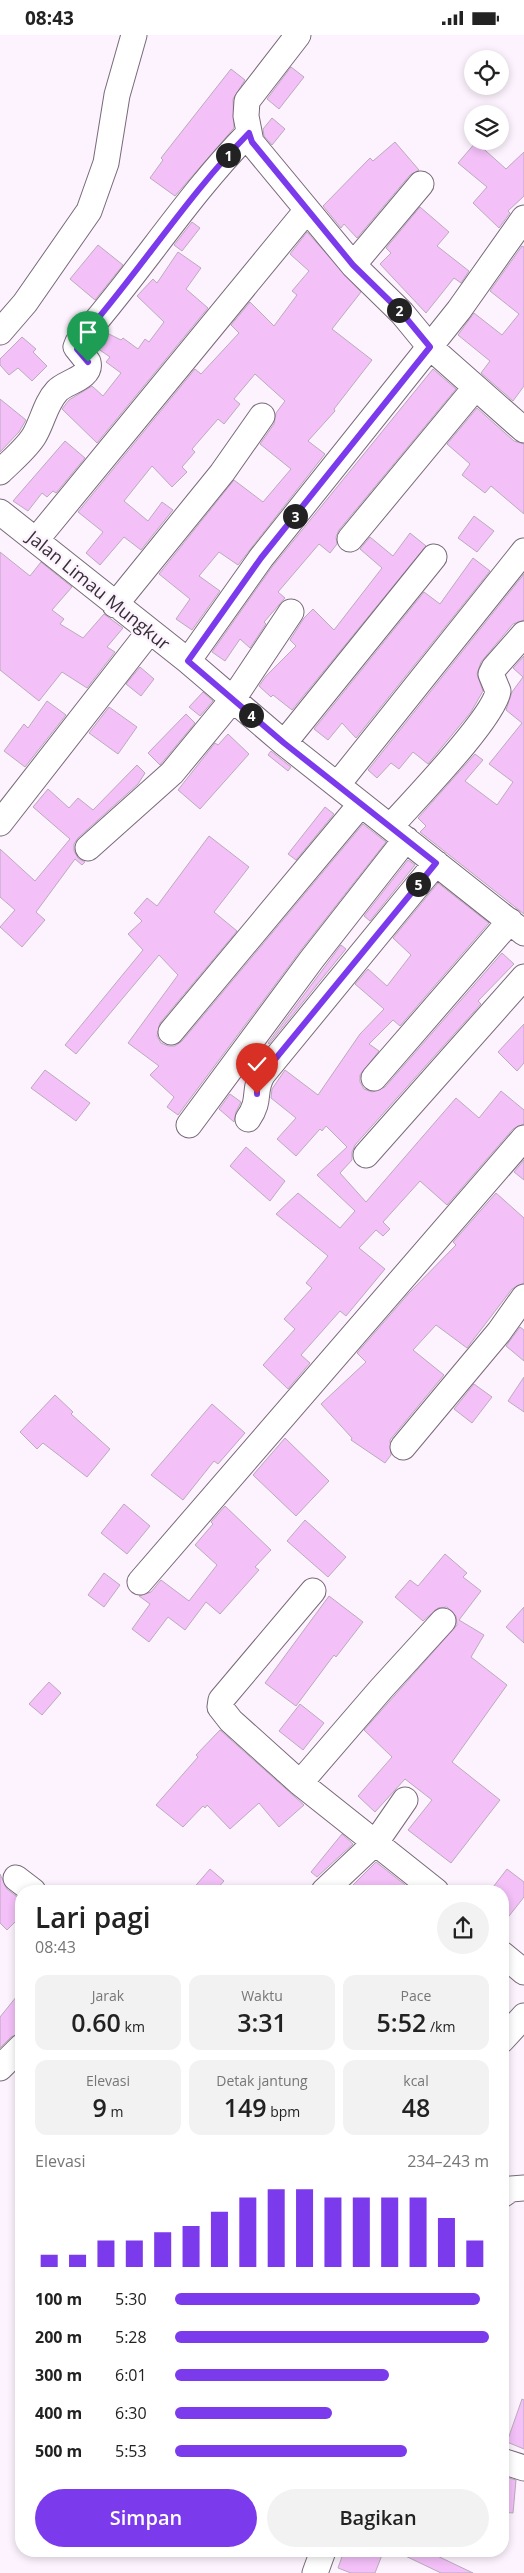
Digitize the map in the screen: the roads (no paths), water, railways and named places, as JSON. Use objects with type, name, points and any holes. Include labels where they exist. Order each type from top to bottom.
[{"type":"street","points":[[0,332],[25,303],[89,211],[106,163],[117,95],[134,35]]},
{"type":"street","points":[[298,35],[246,101],[246,116],[252,142],[353,265],[402,313],[430,347],[475,388],[520,419]]},
{"type":"street","points":[[0,472],[36,434],[49,400],[59,389],[81,377],[87,370],[88,362],[76,347],[78,342],[130,280],[163,233],[249,133]]},
{"type":"street","points":[[353,265],[421,183]]},
{"type":"street","points":[[36,540],[307,210]]},
{"type":"street","points":[[188,661],[261,558],[430,347],[492,265],[524,218]]},
{"type":"street","points":[[350,539],[475,388]]},
{"type":"street","points":[[115,605],[222,473],[262,416]]},
{"type":"street","name":"Jalan Limau Mungkur","points":[[0,512],[188,661],[284,743],[517,927]]},
{"type":"street","points":[[338,785],[524,551]]},
{"type":"street","points":[[284,743],[434,557]]},
{"type":"street","points":[[88,848],[172,773],[233,699],[291,612]]},
{"type":"street","points":[[0,823],[149,632]]},
{"type":"street","points":[[189,1125],[312,959],[399,833],[489,710],[498,691],[491,674],[494,668],[524,634]]},
{"type":"street","points":[[171,1032],[361,804]]},
{"type":"street","points":[[248,1119],[256,1109],[257,1085],[263,1074],[436,863]]},
{"type":"street","points":[[374,1078],[517,927]]},
{"type":"street","points":[[366,1155],[524,977]]},
{"type":"street","points":[[140,1582],[524,1138]]},
{"type":"street","points":[[403,1447],[499,1332],[524,1297]]},
{"type":"street","points":[[313,1591],[221,1700],[220,1706],[231,1721],[300,1783],[429,1885]]},
{"type":"street","points":[[300,1783],[443,1621]]},
{"type":"street","points":[[330,1885],[376,1842],[405,1800]]},
{"type":"street","points":[[509,1960],[524,1973]]},
{"type":"street","points":[[509,2032],[524,2016]]},
{"type":"street","points":[[0,2068],[15,2053]]},
{"type":"street","points":[[509,2190],[524,2188]]},
{"type":"street","points":[[509,2463],[524,2468]]},
{"type":"street","points":[[315,2573],[321,2557]]}]
